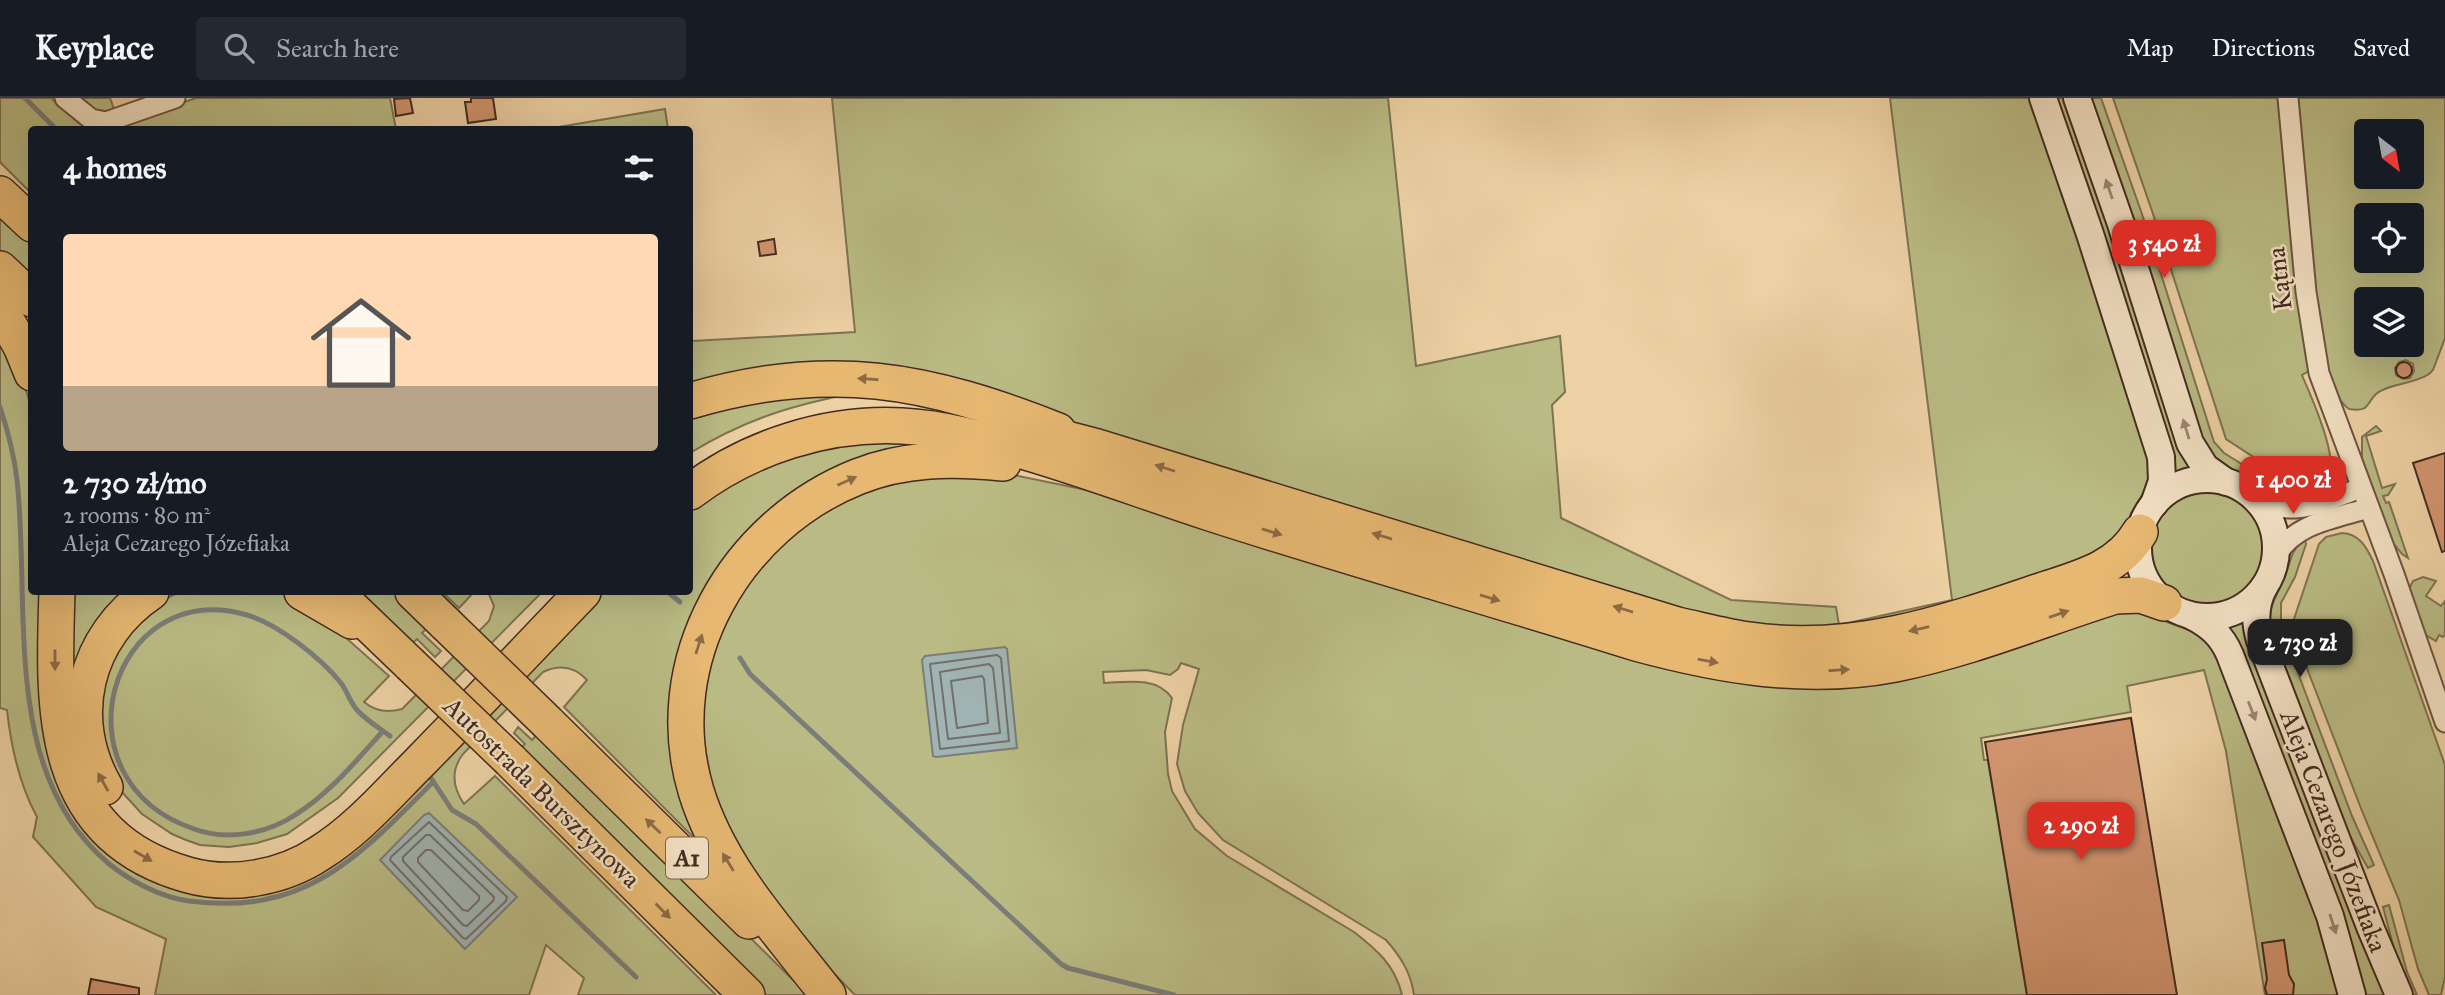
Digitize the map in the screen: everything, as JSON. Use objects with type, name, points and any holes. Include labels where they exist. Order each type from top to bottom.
[{"type":"highway","points":[[0,194],[28,220]]},
{"type":"highway","points":[[0,269],[28,295]]},
{"type":"highway","points":[[0,309],[28,363]]},
{"type":"highway","points":[[693,400],[755,385],[806,378],[889,381],[997,407],[1097,447]]},
{"type":"highway","points":[[693,462],[731,440],[784,419],[861,405],[924,407],[990,420],[1097,447],[1677,625],[1774,642],[1848,642],[1963,618],[2106,566],[2126,553],[2147,518]]},
{"type":"highway","points":[[693,490],[735,463],[789,441],[841,430],[902,426],[957,434],[1071,465],[1207,512],[1636,643],[1702,661],[1747,668],[1815,672],[1894,664],[1961,648],[2115,596],[2141,595],[2178,609]]},
{"type":"highway","points":[[826,995],[727,861],[706,819],[690,764],[686,714],[696,653],[712,608],[741,562],[778,524],[813,498],[859,476],[922,460],[975,460],[1063,474],[1207,512]]},
{"type":"highway","points":[[57,595],[57,716],[67,761],[84,800],[108,830],[134,852],[171,870],[219,881],[246,880],[273,874],[320,854],[424,758],[580,595]]},
{"type":"highway","points":[[147,595],[127,611],[113,627],[90,669],[84,702],[84,724],[92,758],[113,799],[129,818],[145,830],[185,850],[228,857],[247,855],[287,844],[340,810],[551,595]]},
{"type":"highway","points":[[307,595],[399,654]]},
{"type":"highway","name":"Autostrada Bursztynowa","points":[[338,595],[510,760],[747,995]]},
{"type":"highway","name":"Autostrada Bursztynowa","points":[[416,595],[826,995]]},
{"type":"main road","points":[[2043,98],[2090,234],[2161,457],[2162,481],[2147,518],[2138,557],[2146,580],[2178,609],[2213,617],[2237,611],[2246,605],[2264,587],[2271,574],[2276,555],[2275,536],[2269,519],[2254,499],[2236,486],[2206,479],[2186,482],[2166,492],[2147,518]]},
{"type":"main road","points":[[2077,98],[2121,224],[2190,443],[2205,467],[2226,482]]},
{"type":"main road","name":"Aleja Cezarego Józefiaka","points":[[2264,587],[2255,613],[2260,640],[2399,995]]},
{"type":"main road","name":"Aleja Cezarego Józefiaka","points":[[2178,609],[2213,629],[2228,648],[2321,891],[2345,963],[2352,995]]},
{"type":"street","points":[[65,98],[91,119],[106,122],[175,98]]},
{"type":"street","name":"Kątna","points":[[2288,98],[2306,292],[2319,373],[2445,722]]},
{"type":"street","points":[[2254,499],[2278,508],[2294,509],[2361,488]]},
{"type":"street","points":[[2276,555],[2281,545],[2294,533],[2369,508]]},
{"type":"green space","points":[[0,98],[51,98],[79,123],[88,126],[28,126],[28,190],[0,162]]},
{"type":"green space","points":[[79,98],[110,98],[115,112],[100,114]]},
{"type":"green space","points":[[196,98],[390,98],[395,126],[116,126]]},
{"type":"green space","points":[[832,98],[1388,98],[1416,366],[1560,336],[1565,392],[1552,405],[1561,518],[1731,600],[1836,607],[1839,625],[1952,600],[1890,98],[2031,98],[2079,237],[2147,450],[2151,473],[2147,487],[2131,513],[2125,533],[2073,566],[1857,629],[1735,626],[1317,504],[1019,405],[693,386],[693,341],[855,332]]},
{"type":"green space","points":[[2054,98],[2067,98],[2192,468],[2173,474]]},
{"type":"green space","points":[[2090,98],[2101,98],[2142,214],[2214,442],[2224,453],[2285,491],[2290,500],[2273,497],[2252,479],[2220,463],[2204,445]]},
{"type":"green space","points":[[2113,98],[2283,98],[2311,370],[2302,375],[2322,424],[2331,463],[2329,479],[2321,488],[2304,490],[2226,439]]},
{"type":"green space","points":[[2294,98],[2445,98],[2445,338],[2429,374],[2381,391],[2364,408],[2349,409],[2335,390],[2324,357],[2315,313],[2303,213]],"holes":[[[2406,360],[2413,364],[2414,371],[2410,378],[2403,379],[2396,375],[2395,368],[2399,362]]]},
{"type":"green space","points":[[665,109],[668,126],[565,126]]},
{"type":"green space","points":[[0,211],[28,238],[28,282],[0,255]]},
{"type":"green space","points":[[0,330],[18,366],[28,397],[28,595],[48,595],[87,824],[271,886],[595,595],[693,595],[693,503],[751,467],[852,439],[951,445],[871,462],[697,625],[705,849],[564,707],[587,680],[572,669],[561,667],[543,672],[463,754],[456,767],[455,786],[464,804],[495,776],[716,995],[578,995],[584,978],[546,945],[529,995],[155,995],[166,939],[96,907],[33,837],[37,817],[25,792],[17,765],[7,710],[0,708]]},
{"type":"green space","points":[[870,390],[777,412],[734,429],[693,451],[693,409],[720,402]]},
{"type":"green space","points":[[2376,426],[2381,431],[2366,436],[2382,488],[2395,484],[2388,495],[2383,496],[2386,503],[2389,502],[2408,558],[2391,541],[2362,458],[2362,437]]},
{"type":"green space","points":[[1004,473],[1111,495],[1599,644],[2123,606],[2197,633],[2214,647],[2314,904],[2341,995],[2265,995],[2226,751],[2204,670],[2127,686],[2131,712],[1981,738],[1984,760],[1988,760],[2027,995],[1414,995],[1405,966],[1386,940],[1223,840],[1198,813],[1185,791],[1177,764],[1183,725],[1199,669],[1181,663],[1170,675],[1146,670],[1103,672],[1104,683],[1150,683],[1172,698],[1165,732],[1168,774],[1172,791],[1195,829],[1227,856],[1354,932],[1390,967],[1402,995],[855,995],[789,927],[719,825],[698,709],[720,619],[786,532],[879,481]]},
{"type":"green space","points":[[2207,492],[2229,496],[2247,508],[2259,526],[2263,548],[2259,570],[2247,588],[2229,600],[2207,604],[2185,600],[2167,588],[2155,570],[2151,548],[2155,526],[2167,508],[2185,496]]},
{"type":"green space","points":[[2342,533],[2361,542],[2373,561],[2445,765],[2445,977],[2441,995],[2429,995],[2418,969],[2399,900],[2293,632],[2293,622],[2319,544],[2326,537]]},
{"type":"green space","points":[[2305,540],[2295,577],[2281,603],[2281,628],[2352,816],[2374,865],[2368,868],[2344,826],[2269,628],[2275,597],[2296,548]]},
{"type":"green space","points":[[2423,577],[2436,581],[2426,596],[2441,606],[2445,601],[2445,634],[2443,637],[2439,635],[2436,641],[2424,634],[2409,589],[2413,581]]},
{"type":"green space","points":[[64,595],[135,595],[116,612],[98,635],[85,660],[77,687],[74,715],[77,744],[84,772],[97,799],[114,821],[134,839],[157,853],[182,862],[236,868],[289,856],[330,832],[349,816],[436,728],[438,730],[354,816],[316,845],[295,857],[257,870],[204,870],[169,862],[140,846],[114,824],[95,799],[71,744],[62,653]]},
{"type":"green space","points":[[173,595],[285,595],[327,621],[389,676],[364,702],[378,710],[387,711],[402,709],[489,621],[494,606],[489,595],[539,595],[338,798],[287,834],[257,843],[229,847],[200,845],[186,840],[142,814],[120,790],[97,731],[108,657],[157,603]]},
{"type":"green space","points":[[354,595],[400,595],[431,624],[422,633],[441,651],[435,657],[417,639],[408,647]]},
{"type":"green space","points":[[445,595],[471,595],[459,608]]},
{"type":"green space","points":[[2245,620],[2388,995],[2362,995],[2226,627]]},
{"type":"green space","points":[[518,727],[532,740],[541,730],[808,995],[762,995],[517,753],[525,744],[514,733]]},
{"type":"green space","points":[[2389,905],[2407,972],[2417,995],[2411,995],[2397,960],[2383,907]]},
{"type":"water","points":[[1005,647],[1017,748],[933,756],[922,660],[925,656]]},
{"type":"water","points":[[429,813],[517,897],[465,949],[380,860]]},
{"type":"building","points":[[410,98],[413,113],[396,116],[394,99]]},
{"type":"building","points":[[471,98],[493,98],[496,119],[468,123],[465,102],[471,102]]},
{"type":"building","points":[[774,239],[776,254],[760,256],[758,242]]},
{"type":"building","points":[[2401,362],[2407,362],[2412,370],[2410,376],[2401,378],[2396,373],[2396,367]]},
{"type":"building","points":[[2445,453],[2445,551],[2442,552],[2413,463]]},
{"type":"building","points":[[2131,718],[2177,995],[2027,995],[1985,742]]},
{"type":"building","points":[[2284,940],[2289,975],[2294,984],[2293,995],[2267,995],[2262,943]]},
{"type":"building","points":[[91,979],[139,988],[139,995],[88,995]]},
{"type":"waterway","points":[[25,98],[53,126]]},
{"type":"waterway","points":[[0,407],[17,480],[23,633],[27,685],[35,735],[50,783],[74,826],[108,863],[146,887],[178,899],[230,903],[266,899],[298,890],[326,876],[379,835],[433,782]]},
{"type":"waterway","points":[[672,595],[680,602]]},
{"type":"waterway","points":[[383,731],[373,742],[363,754],[342,776],[307,807],[284,822],[246,834],[220,835],[194,829],[149,804],[122,769],[111,729],[115,689],[132,652],[161,625],[199,611],[247,615],[285,634],[322,663],[341,683],[357,710],[390,736]]},
{"type":"waterway","points":[[740,658],[750,674],[1061,964],[1174,995]]},
{"type":"waterway","points":[[429,775],[452,810],[476,824],[636,977]]}]
